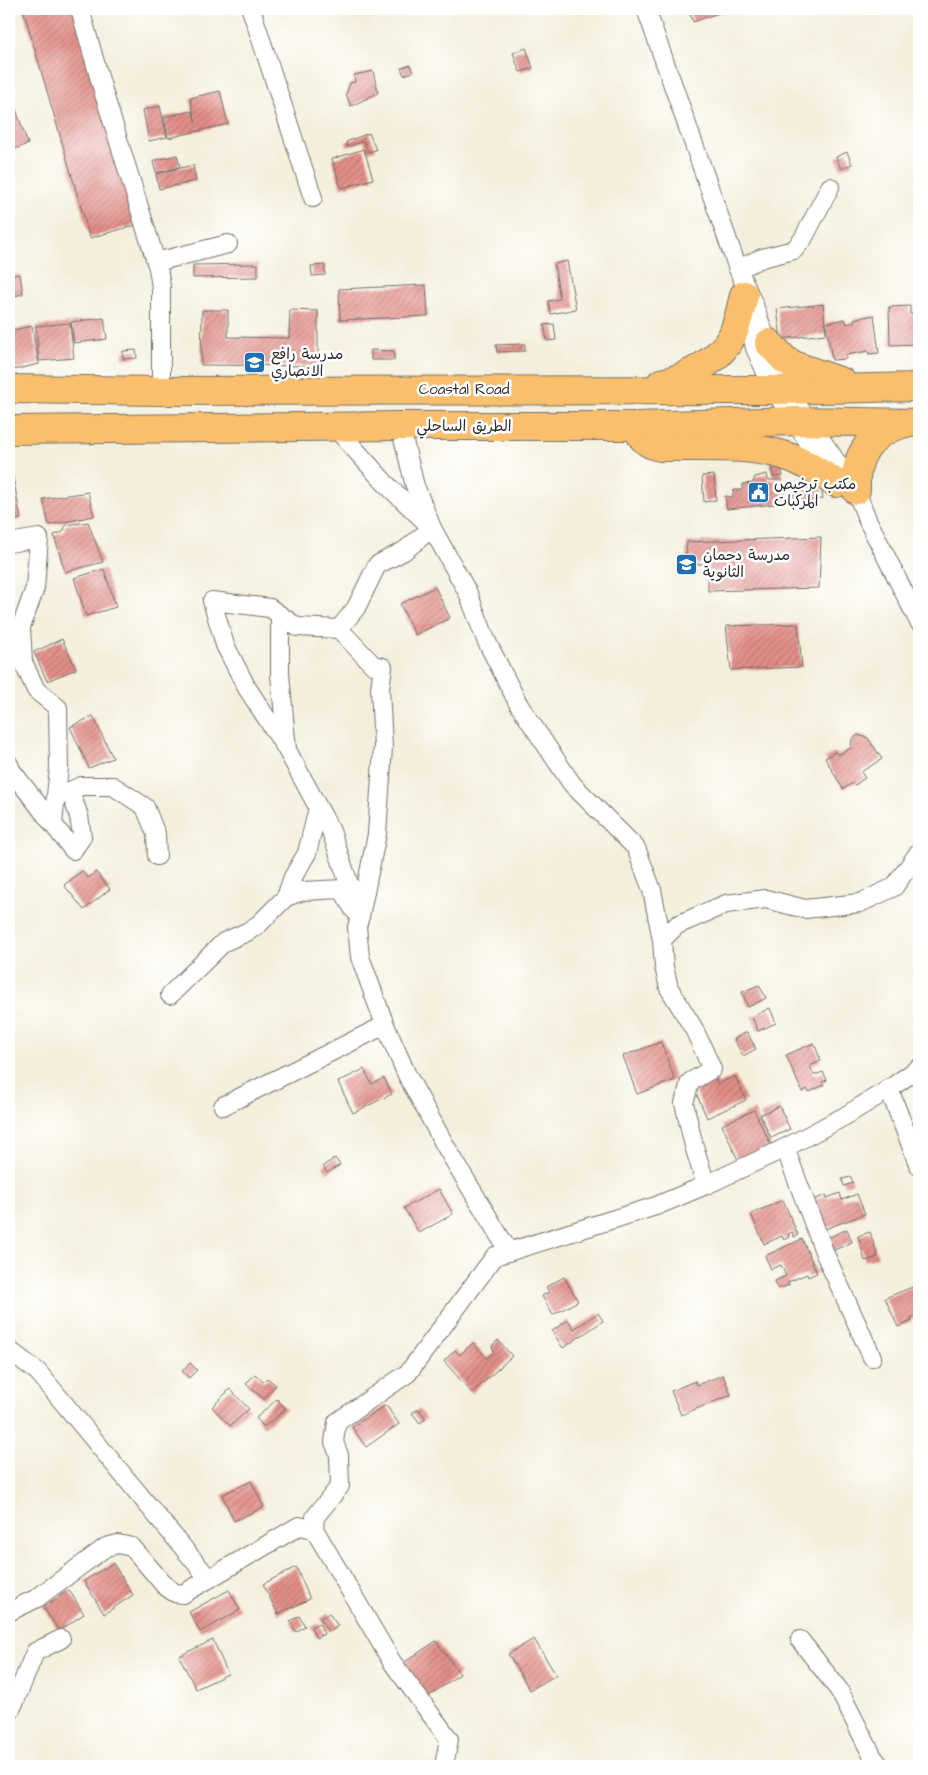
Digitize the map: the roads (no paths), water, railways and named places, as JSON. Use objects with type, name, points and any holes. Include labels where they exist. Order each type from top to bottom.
[{"type":"highway","points":[[634,389],[666,382],[682,376],[710,360],[723,349],[731,337],[741,281]]},
{"type":"highway","points":[[769,343],[785,360],[796,366],[858,388]]},
{"type":"highway","name":"Coastal Road","points":[[9,389],[780,389],[919,387]]},
{"type":"highway","name":"الطريق الساحلي","points":[[9,430],[334,426],[637,426],[803,422],[911,423]]},
{"type":"highway","points":[[637,426],[639,434],[651,446],[660,448],[750,449],[769,452],[804,464],[846,486],[856,477],[858,464],[870,442],[880,433],[891,427],[911,423]]},
{"type":"street","points":[[80,9],[156,262],[161,288],[161,390]]},
{"type":"street","points":[[251,9],[312,198]]},
{"type":"street","points":[[646,9],[741,281],[769,343],[780,389]]},
{"type":"street","points":[[741,281],[762,258],[794,250],[803,239],[830,186]]},
{"type":"street","points":[[156,262],[228,244]]},
{"type":"street","points":[[741,281],[755,348],[866,519],[919,622]]},
{"type":"street","points":[[334,426],[386,484],[432,528]]},
{"type":"street","points":[[400,426],[415,486],[432,528],[468,593],[486,640],[519,705],[572,784],[636,848],[652,890],[669,988],[694,1029],[712,1069],[690,1082],[684,1103],[706,1185]]},
{"type":"street","points":[[339,629],[356,608],[377,565],[404,551],[432,528]]},
{"type":"street","points":[[9,544],[39,538],[35,588],[21,627],[23,662],[36,690],[58,708],[59,768],[63,794],[54,823]]},
{"type":"street","points":[[360,916],[331,831],[287,750],[247,688],[225,645],[212,601],[270,608],[297,627],[339,629],[374,665],[383,667],[380,688],[383,747],[376,834],[360,916],[357,927],[360,957],[406,1075],[446,1147],[509,1252]]},
{"type":"street","points":[[280,616],[280,674],[287,750]]},
{"type":"street","points":[[9,764],[11,770],[54,823],[73,850],[82,837],[79,816],[63,794]]},
{"type":"street","points":[[63,794],[81,786],[113,786],[145,807],[156,834],[157,856]]},
{"type":"street","points":[[286,897],[293,877],[307,853],[318,808]]},
{"type":"street","points":[[662,940],[677,925],[726,904],[766,900],[804,908],[860,903],[894,887],[919,852]]},
{"type":"street","points":[[170,995],[224,942],[247,932],[286,897],[304,891],[342,889],[354,910],[360,916]]},
{"type":"street","points":[[223,1106],[385,1025]]},
{"type":"street","points":[[444,1766],[449,1739],[392,1662],[314,1529],[315,1517],[340,1486],[339,1455],[334,1442],[337,1422],[408,1373],[495,1256],[656,1206],[706,1185],[785,1148],[845,1116],[919,1068]]},
{"type":"street","points":[[889,1089],[919,1166]]},
{"type":"street","points":[[785,1148],[825,1254],[872,1357]]},
{"type":"street","points":[[9,1350],[38,1372],[209,1579]]},
{"type":"street","points":[[9,1612],[37,1598],[106,1547],[118,1544],[132,1547],[165,1586],[174,1593],[183,1594],[299,1526],[314,1529]]},
{"type":"street","points":[[9,1713],[35,1652],[61,1639]]},
{"type":"street","points":[[800,1640],[839,1690],[880,1766]]},
{"type":"place","name":"مدرسة رافع الانصاري","points":[[255,363]]},
{"type":"place","name":"مكتب ترخيص المركبات","points":[[758,493]]},
{"type":"place","name":"مدرسة دحمان الثانوية","points":[[687,564]]}]
